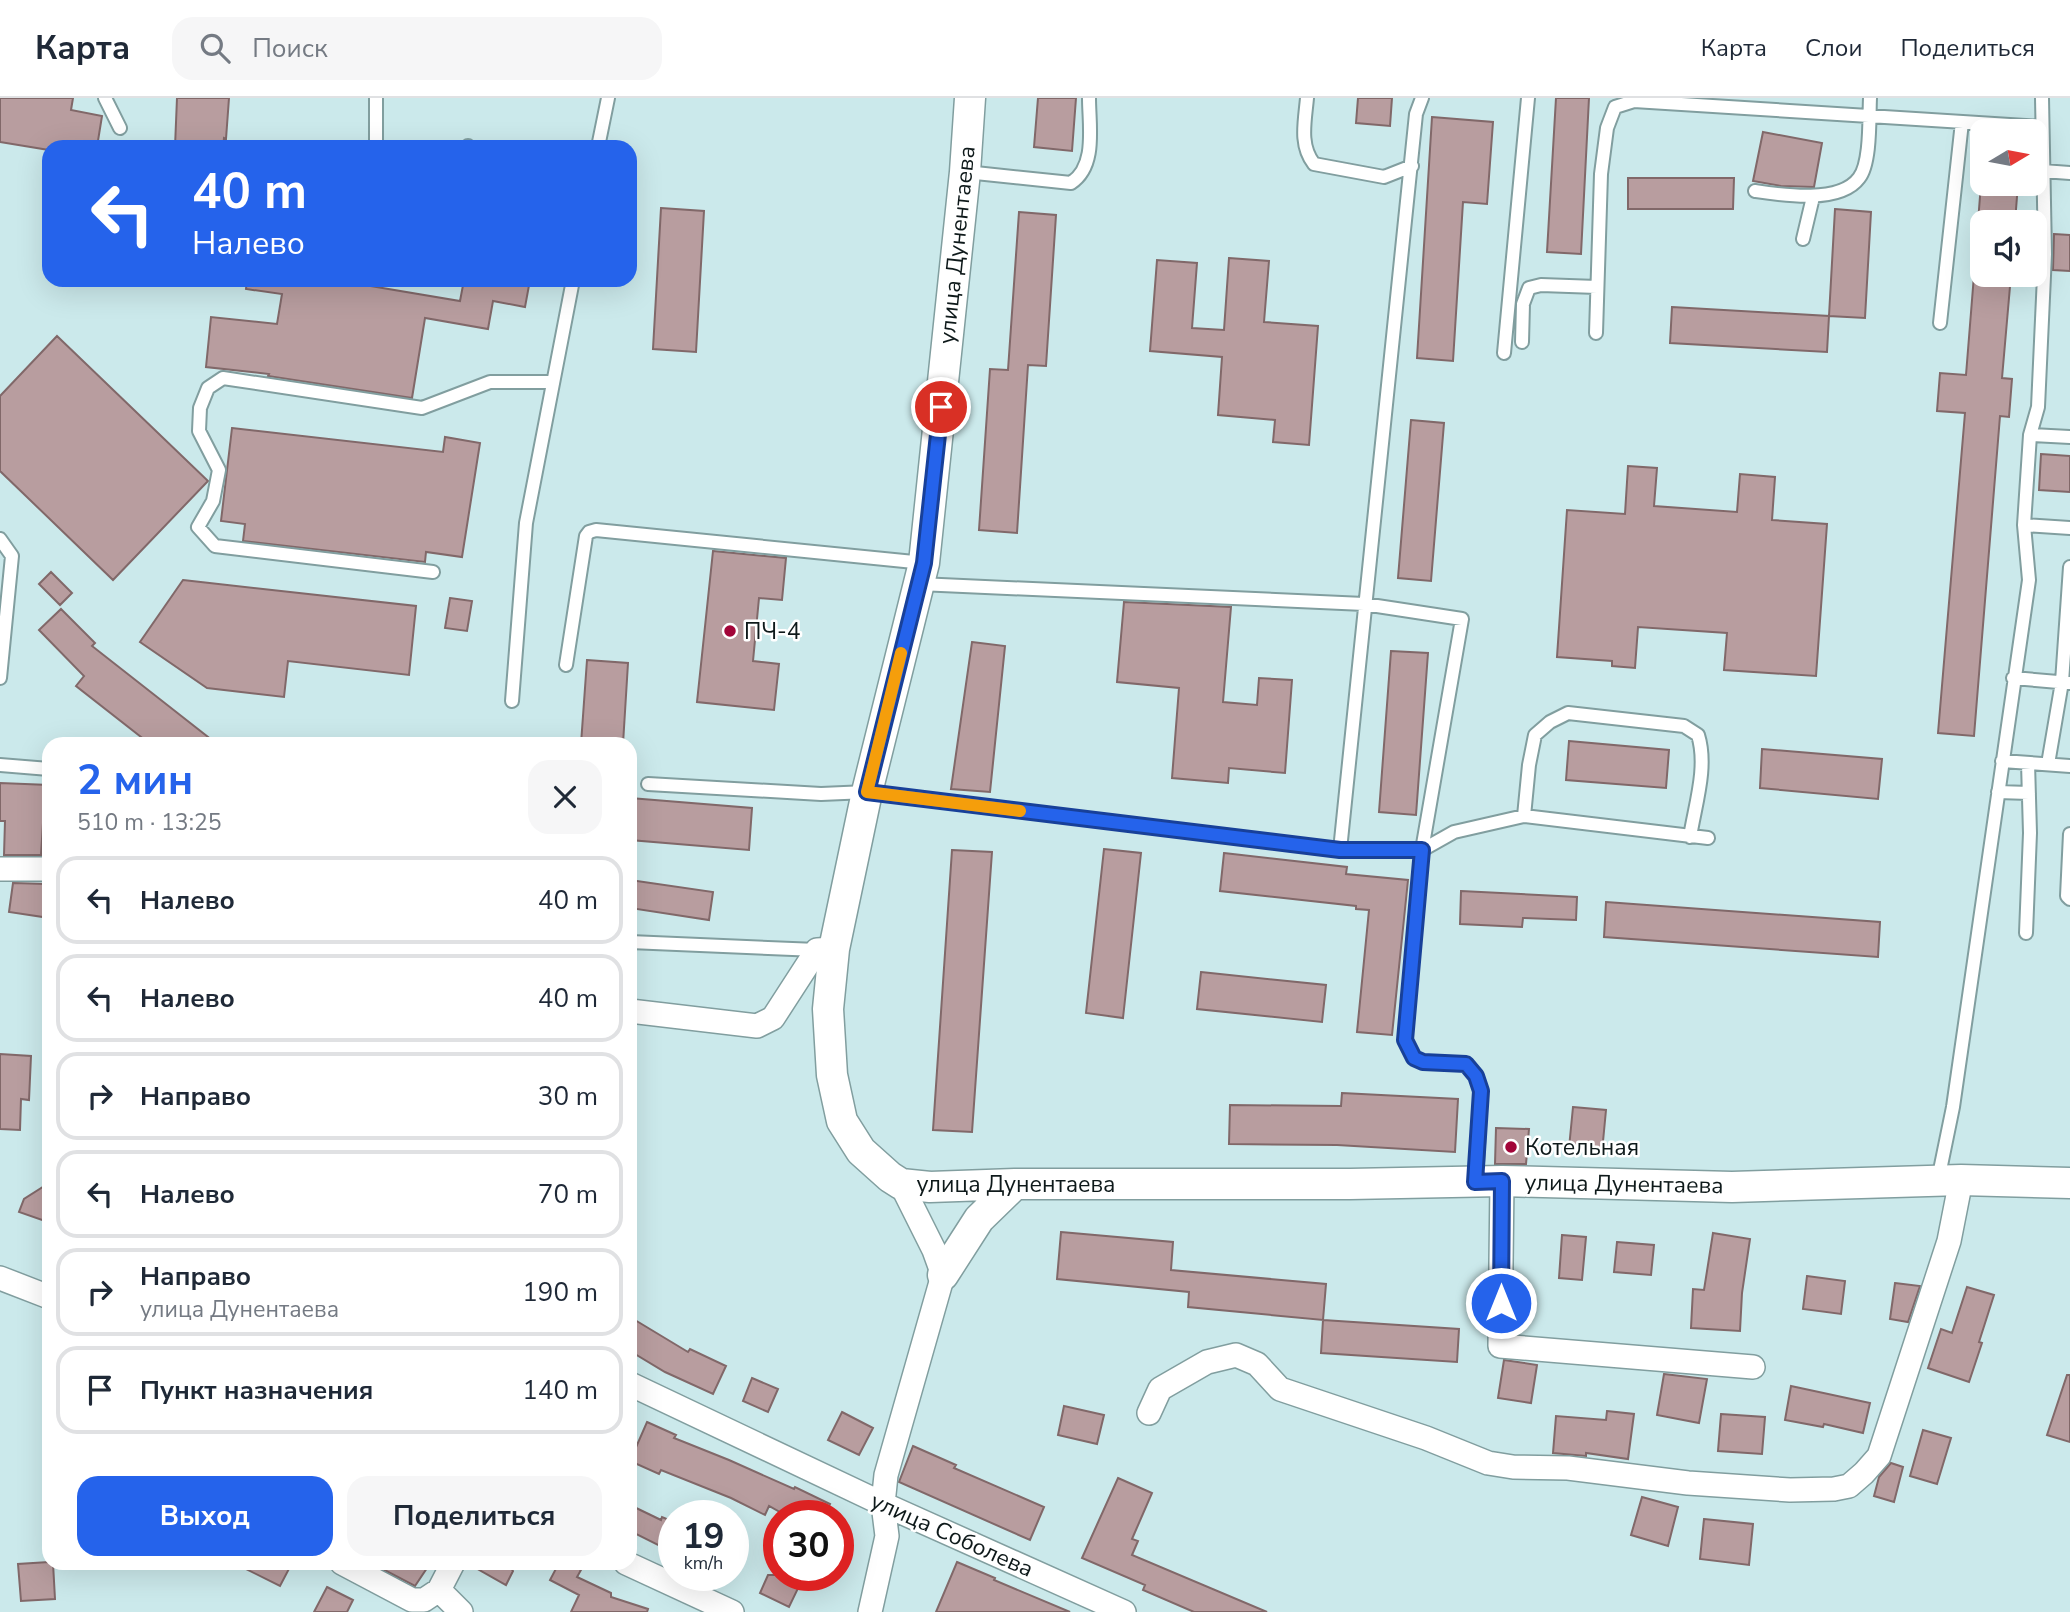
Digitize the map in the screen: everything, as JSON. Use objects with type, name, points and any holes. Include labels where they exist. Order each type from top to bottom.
[{"type":"street","name":"улица Дунентаева","points":[[970,98],[965,172],[921,573],[826,950],[832,1075],[842,1121],[861,1151],[901,1184],[930,1187],[1015,1184],[1489,1182],[1732,1187],[1950,1180],[2070,1184]]},
{"type":"street","points":[[0,869],[42,869]]},
{"type":"street","points":[[637,1012],[757,1026],[773,1018],[826,950]]},
{"type":"street","points":[[1149,1413],[1160,1389],[1207,1362],[1236,1355],[1257,1364],[1280,1389],[1426,1438],[1488,1463],[1513,1467],[1568,1468],[1688,1483],[1790,1490],[1849,1486],[1864,1474],[1879,1456],[1950,1241],[1950,1180]]},
{"type":"street","points":[[1489,1182],[1500,1346],[1753,1367]]},
{"type":"street","points":[[901,1184],[934,1250],[943,1275]]},
{"type":"street","points":[[870,1612],[887,1536],[883,1504],[886,1475],[943,1275],[979,1219],[1015,1184]]},
{"type":"street","points":[[0,1278],[42,1294]]},
{"type":"street","name":"улица Соболева","points":[[637,1387],[883,1504],[1124,1612]]},
{"type":"street","points":[[637,1568],[732,1612]]},
{"type":"street","points":[[355,1570],[412,1600],[424,1600],[439,1590],[449,1570]]},
{"type":"street","points":[[439,1590],[461,1612]]},
{"type":"lane","points":[[105,98],[120,128]]},
{"type":"lane","points":[[376,98],[376,140]]},
{"type":"lane","points":[[599,140],[608,98]]},
{"type":"lane","points":[[965,172],[1071,183],[1080,177],[1088,164],[1089,98]]},
{"type":"lane","points":[[1307,98],[1304,145],[1314,164],[1384,177],[1412,166]]},
{"type":"lane","points":[[1340,850],[1416,114],[1422,98]]},
{"type":"lane","points":[[1504,353],[1528,98]]},
{"type":"lane","points":[[1755,191],[1790,197],[1813,197],[1851,185],[1860,178],[1866,160],[1870,98]]},
{"type":"lane","points":[[2042,98],[2042,119]]},
{"type":"lane","points":[[1595,333],[1601,174],[1607,128],[1615,107],[1634,101],[1970,122]]},
{"type":"lane","points":[[1940,323],[1962,122]]},
{"type":"lane","points":[[2048,171],[2070,173]]},
{"type":"lane","points":[[1950,1180],[1955,1094],[2029,580],[2024,525],[2030,435],[2038,407],[2045,254],[2044,196]]},
{"type":"lane","points":[[1803,239],[1813,197]]},
{"type":"lane","points":[[1522,342],[1523,304],[1529,288],[1541,285],[1597,287]]},
{"type":"lane","points":[[512,701],[526,523],[572,287]]},
{"type":"lane","points":[[433,572],[215,546],[198,527],[213,501],[219,470],[200,431],[200,408],[208,388],[223,378],[422,408],[491,382],[553,382]]},
{"type":"lane","points":[[2030,435],[2070,437]]},
{"type":"lane","points":[[2024,525],[2070,528]]},
{"type":"lane","points":[[566,665],[586,536],[596,530],[921,573],[1364,604],[1462,620],[1422,850],[1405,1040],[1414,1058],[1423,1062],[1466,1064],[1479,1083],[1489,1182]]},
{"type":"lane","points":[[0,539],[12,556],[0,678]]},
{"type":"lane","points":[[2048,764],[2066,682],[2070,567]]},
{"type":"lane","points":[[2013,678],[2066,682]]},
{"type":"lane","points":[[1524,816],[1535,735],[1550,722],[1568,713],[1637,719],[1684,726],[1698,735],[1701,746],[1700,775],[1690,837]]},
{"type":"lane","points":[[2002,761],[2070,766]]},
{"type":"lane","points":[[2026,933],[2030,833],[2028,763]]},
{"type":"lane","points":[[0,765],[42,768]]},
{"type":"lane","points":[[648,784],[821,793],[867,792],[1340,850],[1422,850],[1454,832],[1524,816],[1708,838]]},
{"type":"lane","points":[[1998,792],[2029,793]]},
{"type":"lane","points":[[2070,834],[2067,896],[2070,899]]},
{"type":"lane","points":[[637,942],[826,950]]},
{"type":"building","points":[[0,98],[73,98],[71,110],[102,116],[98,140],[42,140],[42,149],[0,142]]},
{"type":"building","points":[[177,98],[229,98],[226,139],[175,140]]},
{"type":"building","points":[[1038,98],[1076,98],[1072,151],[1034,147]]},
{"type":"building","points":[[1358,98],[1392,98],[1390,126],[1356,123]]},
{"type":"building","points":[[1556,98],[1589,98],[1581,254],[1547,252]]},
{"type":"building","points":[[1432,117],[1493,122],[1487,204],[1463,202],[1453,361],[1417,358]]},
{"type":"building","points":[[1763,132],[1822,143],[1814,187],[1781,186],[1753,181]]},
{"type":"building","points":[[1628,178],[1734,178],[1733,209],[1628,209]]},
{"type":"building","points":[[1980,196],[2017,196],[2016,210],[1979,210]]},
{"type":"building","points":[[661,208],[704,211],[696,352],[653,349]]},
{"type":"building","points":[[1835,209],[1871,212],[1865,318],[1829,316]]},
{"type":"building","points":[[1019,212],[1056,215],[1046,366],[1028,365],[1017,533],[979,530],[990,369],[1008,370]]},
{"type":"building","points":[[2054,234],[2070,235],[2070,271],[2053,270]]},
{"type":"building","points":[[1229,258],[1269,261],[1264,322],[1318,326],[1309,445],[1273,442],[1275,420],[1218,415],[1222,357],[1150,351],[1157,260],[1197,263],[1192,328],[1224,330]]},
{"type":"building","points":[[377,287],[460,301],[463,287],[529,287],[525,307],[493,301],[488,329],[425,318],[412,398],[268,376],[269,374],[206,367],[211,317],[277,324],[282,294],[246,289]]},
{"type":"building","points":[[1973,287],[2010,287],[2002,378],[2012,379],[2009,417],[2000,416],[1974,736],[1938,733],[1965,413],[1937,411],[1940,373],[1966,375]]},
{"type":"building","points":[[1672,307],[1829,316],[1827,352],[1670,343]]},
{"type":"building","points":[[57,336],[208,481],[113,580],[0,471],[0,396]]},
{"type":"building","points":[[1411,420],[1444,423],[1431,581],[1398,578]]},
{"type":"building","points":[[232,428],[443,452],[445,437],[480,443],[462,557],[426,552],[425,562],[243,541],[245,524],[221,521]]},
{"type":"building","points":[[2041,454],[2070,456],[2070,492],[2039,490]]},
{"type":"building","points":[[1628,466],[1657,468],[1654,506],[1737,512],[1740,474],[1775,477],[1772,520],[1827,524],[1816,676],[1724,670],[1727,633],[1638,627],[1635,668],[1612,666],[1612,661],[1557,657],[1567,510],[1625,514]]},
{"type":"building","name":"ПЧ-4","points":[[713,551],[786,558],[782,600],[759,598],[753,661],[779,664],[774,710],[697,702]]},
{"type":"building","points":[[51,572],[72,593],[60,605],[39,584]]},
{"type":"building","points":[[183,580],[416,606],[409,675],[288,661],[284,697],[207,688],[140,642]]},
{"type":"building","points":[[450,598],[472,601],[467,631],[445,628]]},
{"type":"building","points":[[1124,602],[1231,607],[1223,702],[1257,705],[1259,678],[1292,680],[1285,773],[1229,768],[1228,783],[1172,778],[1179,688],[1117,682]]},
{"type":"building","points":[[61,609],[95,643],[92,646],[208,737],[141,737],[76,686],[84,676],[39,630]]},
{"type":"building","points":[[972,642],[1005,646],[990,792],[951,789]]},
{"type":"building","points":[[1391,651],[1428,653],[1416,815],[1379,812]]},
{"type":"building","points":[[587,660],[628,663],[623,737],[582,737]]},
{"type":"building","points":[[1569,741],[1669,750],[1666,788],[1566,780]]},
{"type":"building","points":[[1762,749],[1882,759],[1878,799],[1760,788]]},
{"type":"building","points":[[0,783],[42,785],[41,855],[4,855],[5,821],[0,821]]},
{"type":"building","points":[[637,799],[752,808],[749,850],[637,841]]},
{"type":"building","points":[[1104,849],[1141,853],[1123,1018],[1086,1013]]},
{"type":"building","points":[[952,850],[992,852],[972,1132],[933,1130]]},
{"type":"building","points":[[1224,853],[1347,867],[1346,874],[1408,880],[1392,1035],[1357,1032],[1369,910],[1356,909],[1356,906],[1220,891]]},
{"type":"building","points":[[637,881],[713,892],[709,920],[637,909]]},
{"type":"building","points":[[13,883],[42,884],[42,917],[9,912]]},
{"type":"building","points":[[1461,891],[1577,897],[1576,920],[1523,918],[1522,927],[1460,924]]},
{"type":"building","points":[[1606,902],[1880,922],[1878,957],[1604,937]]},
{"type":"building","points":[[1201,972],[1326,985],[1322,1022],[1197,1009]]},
{"type":"building","points":[[0,1054],[31,1056],[29,1100],[21,1099],[20,1130],[0,1129]]},
{"type":"building","points":[[1342,1093],[1458,1099],[1455,1152],[1337,1145],[1229,1144],[1230,1105],[1341,1106]]},
{"type":"building","points":[[1573,1107],[1606,1110],[1602,1152],[1569,1148]]},
{"type":"building","name":"Котельная","points":[[1496,1128],[1529,1129],[1526,1164],[1495,1164]]},
{"type":"building","points":[[42,1187],[42,1220],[19,1212],[24,1199]]},
{"type":"building","points":[[1061,1232],[1173,1242],[1171,1270],[1326,1284],[1323,1320],[1188,1307],[1189,1292],[1057,1279]]},
{"type":"building","points":[[1713,1233],[1750,1239],[1742,1293],[1740,1331],[1691,1328],[1693,1289],[1704,1290]]},
{"type":"building","points":[[1562,1235],[1586,1237],[1582,1280],[1559,1278]]},
{"type":"building","points":[[1617,1242],[1654,1245],[1651,1275],[1614,1272]]},
{"type":"building","points":[[1807,1276],[1845,1281],[1841,1314],[1803,1309]]},
{"type":"building","points":[[1895,1283],[1920,1286],[1908,1322],[1890,1319]]},
{"type":"building","points":[[1967,1287],[1994,1295],[1969,1382],[1928,1368],[1941,1329],[1952,1333]]},
{"type":"building","points":[[1323,1320],[1459,1329],[1457,1362],[1321,1353]]},
{"type":"building","points":[[637,1321],[688,1352],[690,1349],[726,1366],[713,1394],[665,1372],[637,1355]]},
{"type":"building","points":[[1504,1360],[1537,1365],[1531,1403],[1498,1398]]},
{"type":"building","points":[[1664,1374],[1707,1379],[1699,1423],[1657,1415]]},
{"type":"building","points":[[2067,1375],[2070,1375],[2070,1442],[2047,1435]]},
{"type":"building","points":[[752,1378],[778,1389],[768,1412],[743,1401]]},
{"type":"building","points":[[1791,1386],[1870,1403],[1863,1433],[1824,1424],[1823,1427],[1785,1420]]},
{"type":"building","points":[[1064,1406],[1104,1415],[1097,1444],[1058,1435]]},
{"type":"building","points":[[1607,1411],[1634,1414],[1628,1459],[1586,1453],[1586,1456],[1553,1453],[1556,1416],[1606,1420]]},
{"type":"building","points":[[842,1412],[873,1428],[859,1455],[828,1440]]},
{"type":"building","points":[[1721,1414],[1765,1417],[1762,1454],[1718,1451]]},
{"type":"building","points":[[647,1422],[676,1435],[674,1438],[822,1500],[763,1500],[763,1514],[749,1507],[749,1500],[735,1500],[661,1470],[659,1474],[637,1464],[637,1445]]},
{"type":"building","points":[[1923,1430],[1951,1438],[1937,1484],[1910,1476]]},
{"type":"building","points":[[913,1446],[956,1465],[954,1468],[1044,1507],[1030,1540],[899,1482]]},
{"type":"building","points":[[1891,1463],[1903,1467],[1894,1502],[1874,1496],[1879,1477]]},
{"type":"building","points":[[1118,1478],[1152,1493],[1132,1539],[1138,1541],[1132,1555],[1267,1612],[1194,1612],[1143,1590],[1145,1585],[1082,1558]]},
{"type":"building","points":[[1642,1497],[1678,1507],[1668,1546],[1631,1535]]},
{"type":"building","points":[[637,1508],[658,1519],[658,1545],[637,1534]]},
{"type":"building","points":[[1704,1519],[1753,1524],[1749,1565],[1700,1559]]},
{"type":"building","points":[[42,1562],[42,1570],[53,1570],[55,1599],[21,1601],[18,1564]]},
{"type":"building","points":[[957,1562],[995,1578],[994,1580],[1070,1612],[936,1612]]},
{"type":"building","points":[[248,1570],[288,1570],[280,1586]]},
{"type":"building","points":[[384,1570],[426,1570],[415,1586]]},
{"type":"building","points":[[479,1570],[512,1570],[506,1585]]},
{"type":"building","points":[[555,1570],[581,1570],[577,1577],[611,1593],[611,1597],[648,1609],[647,1612],[571,1612],[579,1595],[550,1580]]},
{"type":"building","points":[[763,1586],[763,1591],[797,1591],[789,1607],[760,1593]]},
{"type":"building","points":[[327,1587],[353,1600],[347,1612],[314,1612]]},
{"type":"slow traffic","points":[[901,653],[867,792],[1020,811]]},
{"type":"place","name":"ПЧ-4","points":[[730,631]]},
{"type":"place","name":"Котельная","points":[[1511,1147]]},
{"type":"route","points":[[941,407],[924,563],[867,792],[1340,850],[1422,850],[1405,1040],[1414,1058],[1423,1062],[1466,1064],[1479,1083],[1481,1091],[1475,1182],[1502,1181],[1501,1303]]}]
